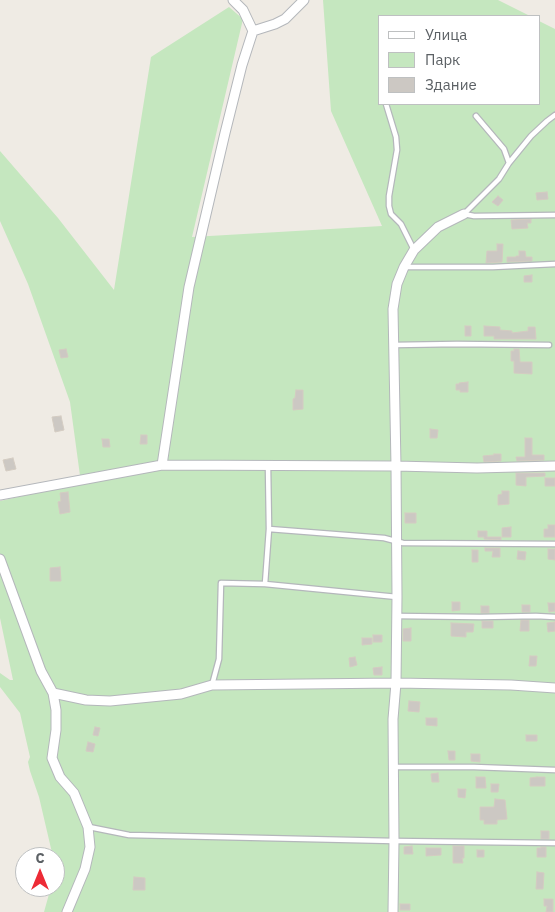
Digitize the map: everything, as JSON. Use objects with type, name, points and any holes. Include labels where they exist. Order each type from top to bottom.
[{"type":"street","points":[[162,464],[188,287],[229,116],[253,31],[243,10],[233,0]]},
{"type":"street","points":[[253,31],[285,19],[304,0]]},
{"type":"street","points":[[393,912],[393,719],[396,683],[397,542],[393,309],[397,284],[414,250],[438,227],[464,214]]},
{"type":"street","points":[[0,495],[162,464],[477,468],[555,466]]},
{"type":"street","points":[[0,559],[42,671],[53,693],[56,710],[56,730],[52,758],[60,777],[74,793],[88,827],[90,847],[85,869],[67,912]]},
{"type":"street","points":[[53,693],[86,700],[110,701],[181,694],[212,685],[396,683],[511,685],[555,688]]},
{"type":"lane","points":[[386,105],[396,137],[397,150],[389,206],[391,214],[401,224],[414,250]]},
{"type":"lane","points":[[464,214],[499,179],[530,136],[555,115]]},
{"type":"lane","points":[[476,116],[504,149],[509,163]]},
{"type":"lane","points":[[464,214],[474,216],[555,215]]},
{"type":"lane","points":[[404,267],[493,267],[555,264]]},
{"type":"lane","points":[[394,345],[549,345]]},
{"type":"lane","points":[[264,584],[269,530],[268,466]]},
{"type":"lane","points":[[269,530],[384,538],[403,543],[555,544]]},
{"type":"lane","points":[[212,685],[219,659],[221,583],[264,584],[397,597]]},
{"type":"lane","points":[[396,616],[555,617]]},
{"type":"lane","points":[[394,768],[474,767],[555,770]]},
{"type":"lane","points":[[88,827],[128,835],[394,841],[555,842]]},
{"type":"green space","points":[[323,0],[498,0],[528,15],[378,15],[378,105],[540,105],[540,22],[555,29],[555,912],[44,912],[48,897],[65,897],[65,847],[51,847],[39,797],[30,771],[28,762],[30,757],[20,713],[0,687],[0,673],[13,680],[0,618],[0,501],[81,483],[70,402],[28,284],[0,221],[0,151],[58,218],[114,290],[151,57],[229,7],[243,19],[192,237],[382,226],[331,111]]},
{"type":"building","points":[[547,192],[548,199],[537,200],[536,193]]},
{"type":"building","points":[[498,196],[503,200],[498,206],[492,202]]},
{"type":"building","points":[[531,219],[531,223],[527,223],[528,228],[512,229],[511,220]]},
{"type":"building","points":[[497,244],[503,244],[502,262],[486,263],[487,251],[497,251]]},
{"type":"building","points":[[519,251],[525,251],[526,257],[532,257],[532,261],[507,262],[507,257],[519,256]]},
{"type":"building","points":[[532,275],[532,282],[524,282],[524,276]]},
{"type":"building","points":[[465,326],[471,326],[471,336],[465,336]]},
{"type":"building","points":[[484,326],[500,327],[500,330],[512,331],[512,333],[528,331],[528,327],[535,327],[536,339],[494,339],[494,336],[484,336]]},
{"type":"building","points":[[66,349],[68,357],[61,358],[59,350]]},
{"type":"building","points":[[514,349],[519,349],[520,362],[532,362],[532,374],[514,373],[514,361],[511,361],[511,351],[514,351]]},
{"type":"building","points":[[468,382],[468,392],[456,390],[456,384]]},
{"type":"building","points":[[296,390],[303,390],[303,409],[293,410],[293,399],[295,398]]},
{"type":"building","points":[[61,416],[64,430],[55,432],[52,417]]},
{"type":"building","points":[[430,429],[438,430],[437,438],[430,438]]},
{"type":"building","points":[[141,435],[147,435],[147,444],[140,444]]},
{"type":"building","points":[[525,438],[532,438],[532,455],[544,455],[544,460],[517,461],[516,457],[525,457]]},
{"type":"building","points":[[102,439],[109,439],[110,447],[103,447]]},
{"type":"building","points":[[501,454],[501,461],[484,462],[483,456]]},
{"type":"building","points":[[13,458],[16,469],[6,471],[3,460]]},
{"type":"building","points":[[516,473],[545,473],[545,476],[526,477],[526,486],[516,485]]},
{"type":"building","points":[[545,478],[555,478],[555,486],[545,486]]},
{"type":"building","points":[[502,491],[509,491],[509,504],[498,505],[498,495],[502,494]]},
{"type":"building","points":[[68,492],[70,512],[60,514],[58,502],[61,501],[60,493]]},
{"type":"building","points":[[405,513],[416,513],[416,523],[405,523]]},
{"type":"building","points":[[548,525],[555,525],[555,537],[544,537],[544,529],[548,529]]},
{"type":"building","points":[[511,527],[511,537],[502,537],[502,528]]},
{"type":"building","points":[[478,531],[487,531],[487,537],[501,537],[501,540],[478,537]]},
{"type":"building","points":[[485,548],[500,548],[500,557],[492,557],[493,551],[485,551]]},
{"type":"building","points":[[548,549],[555,549],[555,560],[548,559]]},
{"type":"building","points":[[472,550],[478,550],[478,562],[472,562]]},
{"type":"building","points":[[518,551],[526,552],[525,560],[517,559]]},
{"type":"building","points":[[60,567],[61,581],[50,581],[50,568]]},
{"type":"building","points":[[452,602],[460,602],[460,610],[452,611]]},
{"type":"building","points":[[548,603],[555,603],[555,611],[549,612]]},
{"type":"building","points":[[522,605],[530,605],[530,612],[522,612]]},
{"type":"building","points":[[481,606],[489,606],[489,613],[481,613]]},
{"type":"building","points":[[521,620],[529,620],[529,631],[520,631]]},
{"type":"building","points":[[482,621],[493,621],[493,628],[482,628]]},
{"type":"building","points":[[555,622],[555,631],[548,632],[547,623]]},
{"type":"building","points":[[451,623],[474,624],[473,632],[466,632],[466,637],[451,636]]},
{"type":"building","points":[[411,628],[411,641],[403,641],[403,629]]},
{"type":"building","points":[[373,635],[382,635],[382,642],[373,642]]},
{"type":"building","points":[[362,638],[372,638],[372,644],[362,645]]},
{"type":"building","points":[[530,656],[537,656],[536,666],[529,666]]},
{"type":"building","points":[[355,657],[357,665],[350,667],[349,658]]},
{"type":"building","points":[[382,667],[382,675],[374,675],[373,668]]},
{"type":"building","points":[[409,701],[420,702],[419,712],[408,711]]},
{"type":"building","points":[[426,718],[437,718],[437,726],[426,725]]},
{"type":"building","points":[[95,727],[100,728],[98,736],[93,735]]},
{"type":"building","points":[[526,735],[537,735],[537,741],[526,741]]},
{"type":"building","points":[[88,742],[95,744],[93,752],[86,751]]},
{"type":"building","points":[[448,751],[455,751],[455,760],[449,760]]},
{"type":"building","points":[[471,754],[480,754],[480,762],[471,761]]},
{"type":"building","points":[[438,773],[439,782],[432,782],[431,774]]},
{"type":"building","points":[[476,777],[485,777],[486,788],[476,788]]},
{"type":"building","points":[[545,777],[545,786],[530,786],[530,778]]},
{"type":"building","points":[[491,784],[499,784],[498,792],[491,792]]},
{"type":"building","points":[[458,789],[466,789],[465,798],[458,797]]},
{"type":"building","points":[[495,799],[505,800],[507,819],[497,820],[497,824],[484,824],[484,820],[480,820],[480,807],[494,807]]},
{"type":"building","points":[[541,831],[549,831],[549,839],[541,839]]},
{"type":"building","points":[[412,846],[413,854],[404,854],[404,847]]},
{"type":"building","points":[[453,846],[464,846],[463,863],[453,863]]},
{"type":"building","points":[[546,847],[546,857],[537,857],[537,848]]},
{"type":"building","points":[[426,848],[441,848],[441,855],[426,856]]},
{"type":"building","points":[[477,850],[484,850],[484,857],[477,857]]},
{"type":"building","points":[[537,872],[544,873],[543,889],[536,889]]},
{"type":"building","points":[[134,877],[145,878],[145,890],[133,890]]},
{"type":"building","points":[[544,899],[553,899],[553,912],[546,912],[547,906],[544,906]]},
{"type":"building","points":[[400,904],[410,904],[410,910],[400,910]]}]
